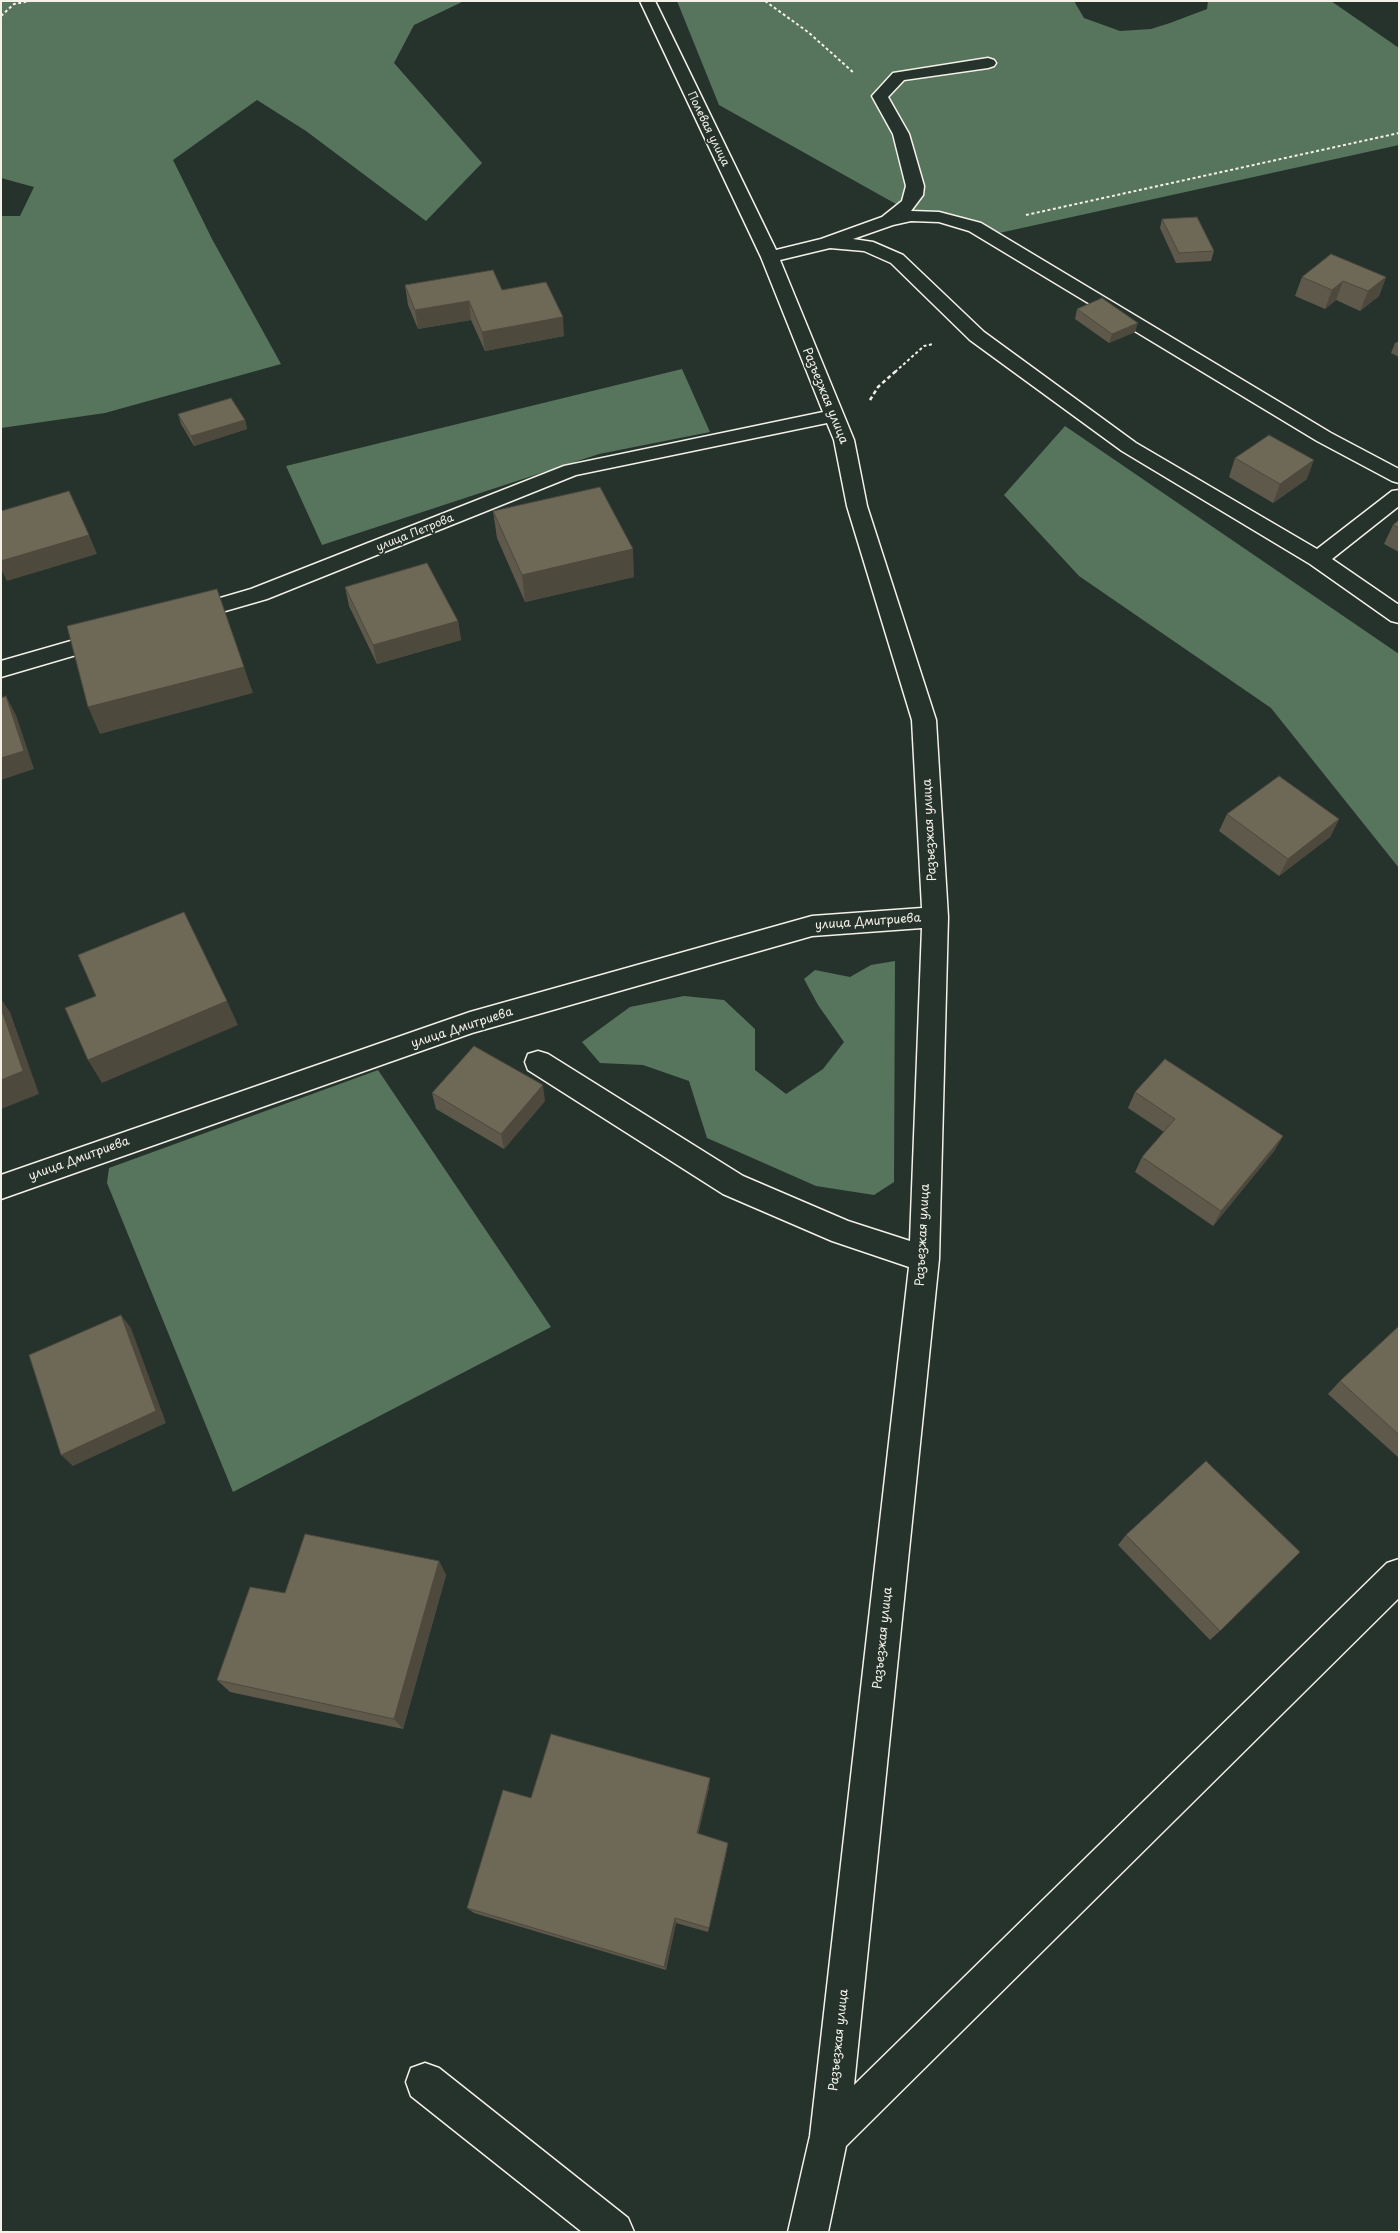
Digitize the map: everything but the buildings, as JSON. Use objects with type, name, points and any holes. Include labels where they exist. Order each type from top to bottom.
[{"type":"street","name":"Полевая улица","points":[[647,1],[770,257]]},
{"type":"street","points":[[888,220],[909,204],[914,195],[915,186],[901,134],[880,96],[899,76],[988,63]]},
{"type":"street","points":[[770,257],[827,243],[888,220],[911,216],[939,217],[959,221],[975,227],[1324,437],[1399,477]]},
{"type":"street","points":[[827,243],[867,246],[897,259],[977,336],[1129,446],[1318,559],[1399,616]]},
{"type":"street","name":"Разъезжая улица","points":[[770,257],[838,428],[857,506],[924,720],[935,917],[924,1259],[829,2136],[809,2231]]},
{"type":"street","name":"улица Петрова","points":[[164,622],[259,594],[571,470],[838,428]]},
{"type":"street","points":[[1318,559],[1399,496]]},
{"type":"street","points":[[1,669],[126,633]]},
{"type":"street","name":"улица Дмитриева","points":[[1,1187],[480,1021],[812,926],[935,917]]},
{"type":"street","points":[[538,1062],[733,1185],[842,1232],[924,1259]]},
{"type":"street","points":[[829,2136],[1399,1575]]},
{"type":"street","points":[[425,2082],[614,2232]]},
{"type":"path","points":[[1,16],[14,4],[30,1]]},
{"type":"path","points":[[765,1],[808,32],[880,96]]},
{"type":"path","points":[[975,227],[1399,133]]},
{"type":"path","points":[[838,428],[878,387],[924,346],[977,336]]},
{"type":"green space","points":[[1,1],[464,1],[414,25],[394,63],[482,163],[426,221],[306,131],[257,100],[173,160],[212,239],[281,364],[105,413],[1,428],[1,216],[20,216],[34,187],[1,178]]},
{"type":"green space","points":[[677,1],[1074,1],[1084,18],[1120,31],[1151,29],[1170,23],[1207,9],[1208,1],[1331,1],[1399,48],[1399,145],[981,237],[896,204],[719,105]]},
{"type":"green space","points":[[682,369],[710,432],[599,454],[322,545],[286,466]]},
{"type":"green space","points":[[1065,426],[1399,654],[1399,868],[1271,708],[1079,576],[1004,495]]},
{"type":"green space","points":[[895,961],[894,1182],[874,1195],[816,1186],[707,1138],[689,1081],[643,1065],[600,1063],[582,1042],[630,1007],[684,996],[724,1000],[755,1029],[755,1070],[786,1094],[823,1069],[844,1042],[818,1005],[804,979],[815,970],[850,977],[871,965]]},
{"type":"green space","points":[[378,1070],[551,1327],[233,1492],[107,1183],[109,1168]]}]
